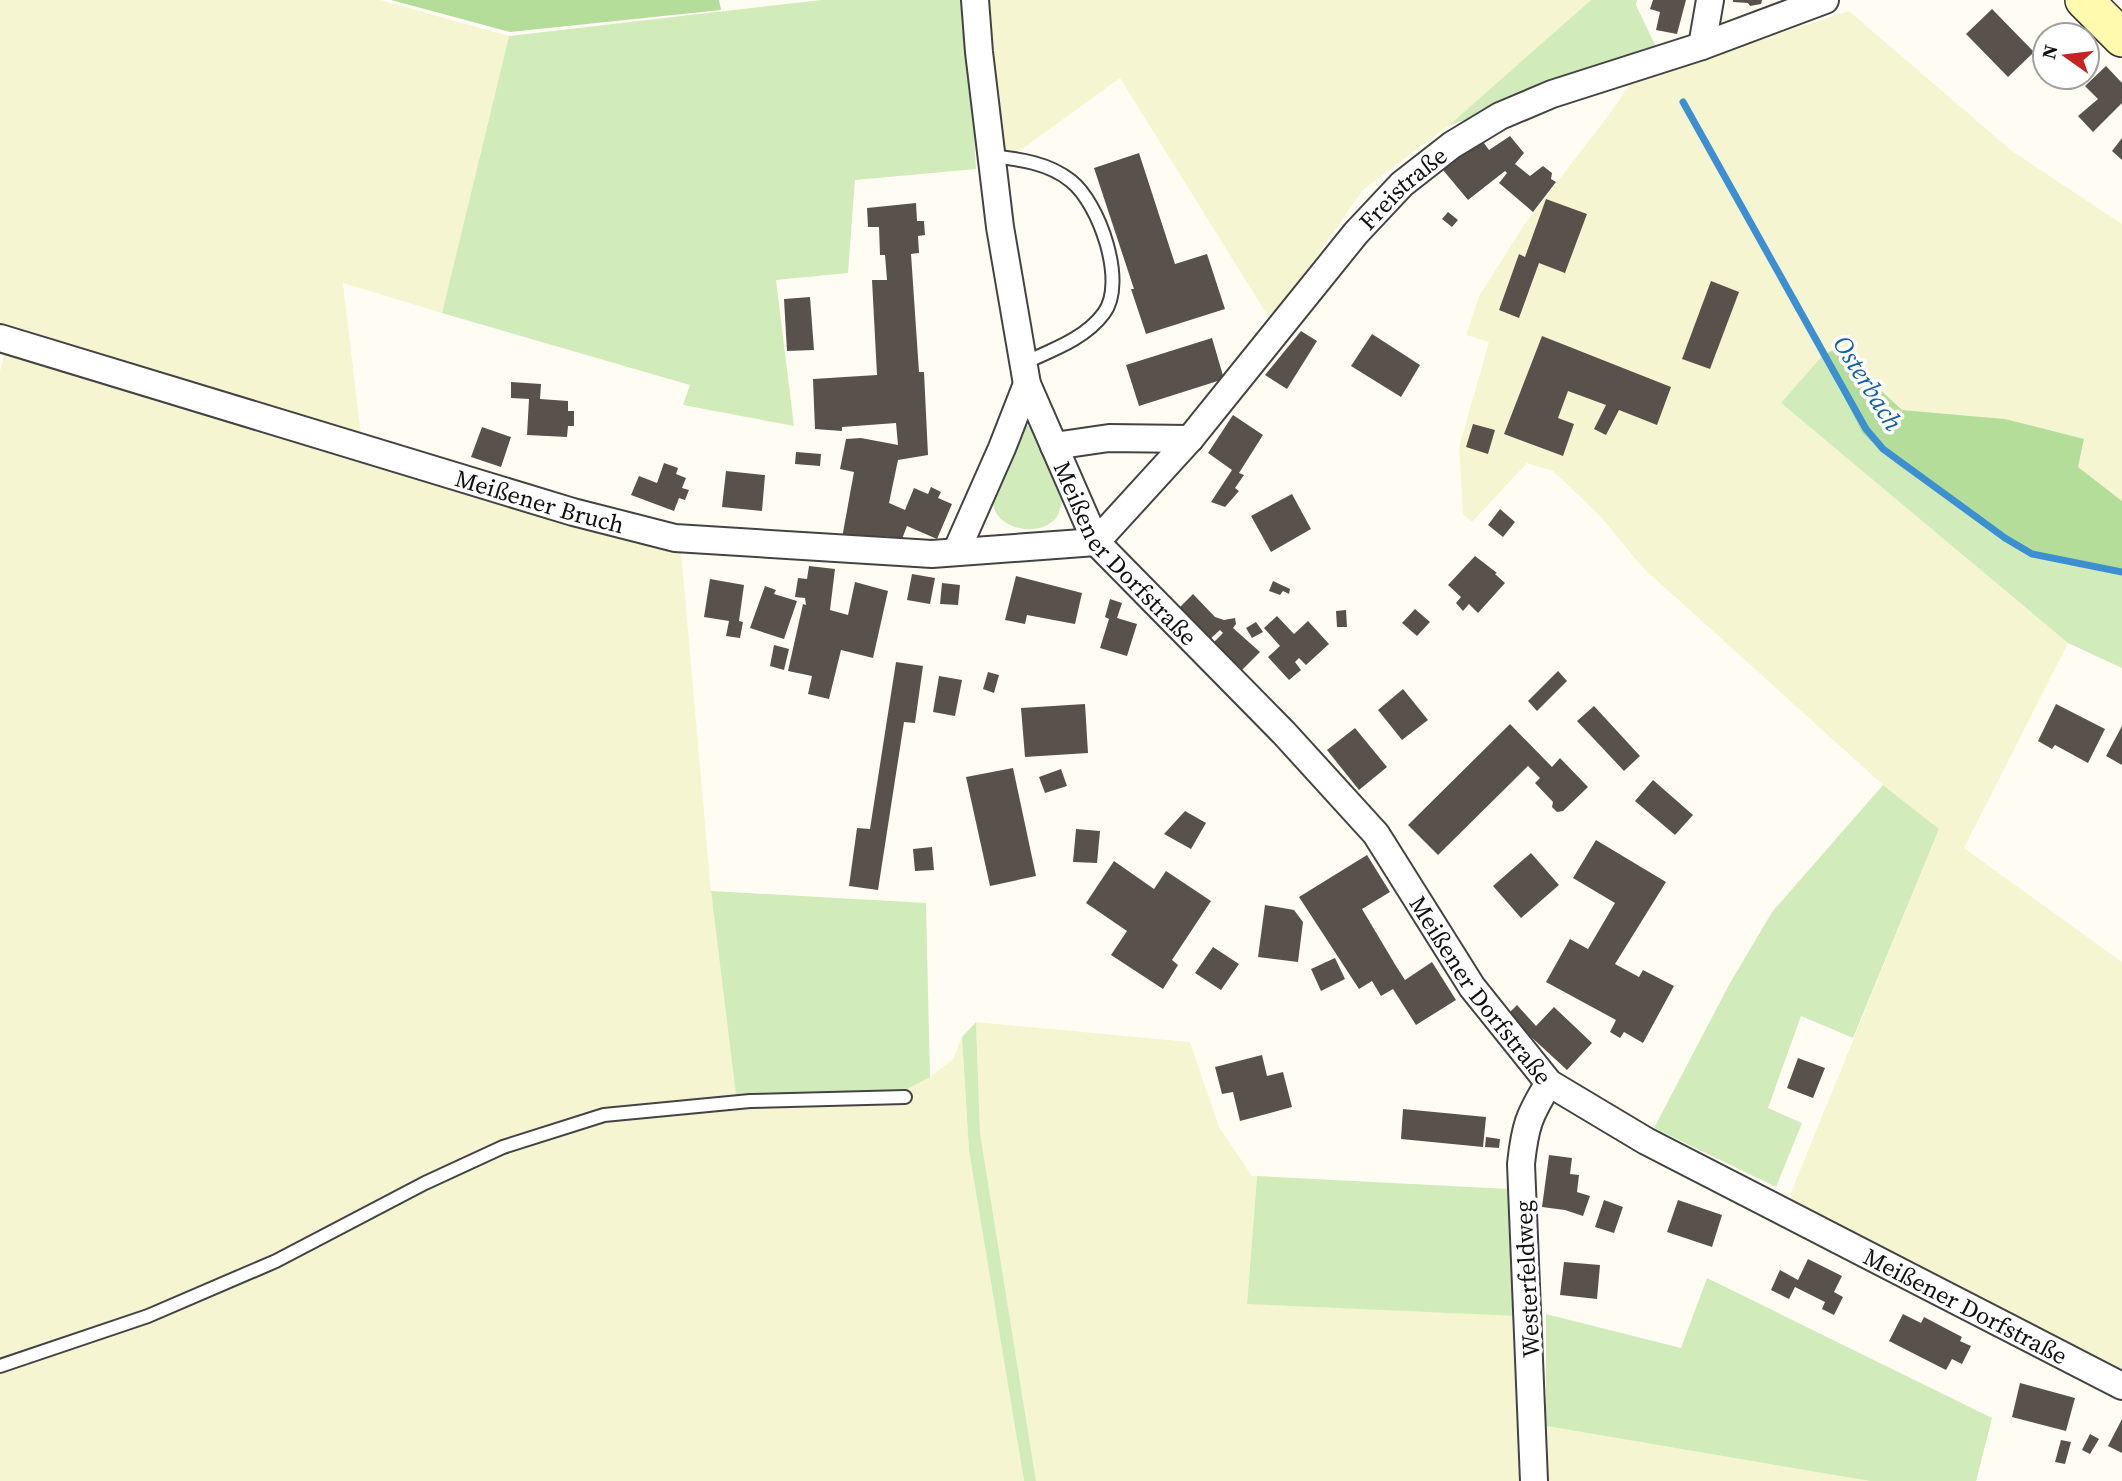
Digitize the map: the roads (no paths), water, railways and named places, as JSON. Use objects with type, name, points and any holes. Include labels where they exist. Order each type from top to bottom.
[{"type":"street","name":"Meißener Dorfstraße","points":[[975,0],[1000,227],[1026,374],[1096,542],[1284,733],[1376,834],[1472,987],[1549,1083],[1646,1141],[2122,1386]]},
{"type":"street","points":[[1702,47],[1710,0]]},
{"type":"street","name":"Freistraße","points":[[1096,542],[1190,439],[1356,233],[1402,184],[1452,145],[1500,116],[1552,94],[1702,47],[1825,0]]},
{"type":"street","points":[[2084,0],[2122,38]]},
{"type":"street","name":"Meißener Bruch","points":[[0,338],[573,512],[676,538],[932,554],[1096,542]]},
{"type":"street","points":[[956,552],[1026,374]]},
{"type":"street","points":[[1054,446],[1109,438],[1190,439]]},
{"type":"street","name":"Westerfeldweg","points":[[1534,1481],[1521,1164],[1525,1129],[1535,1105],[1549,1083]]},
{"type":"lane","points":[[991,156],[1021,159],[1046,167],[1072,181],[1091,205],[1102,228],[1111,266],[1112,293],[1105,312],[1076,339],[1026,374]]},
{"type":"lane","points":[[0,1366],[148,1316],[276,1261],[425,1183],[503,1147],[604,1115],[750,1101],[905,1097]]},
{"type":"waterway","name":"Osterbach","points":[[1683,102],[1866,429],[1883,449],[2005,538],[2032,554],[2122,572]]}]
